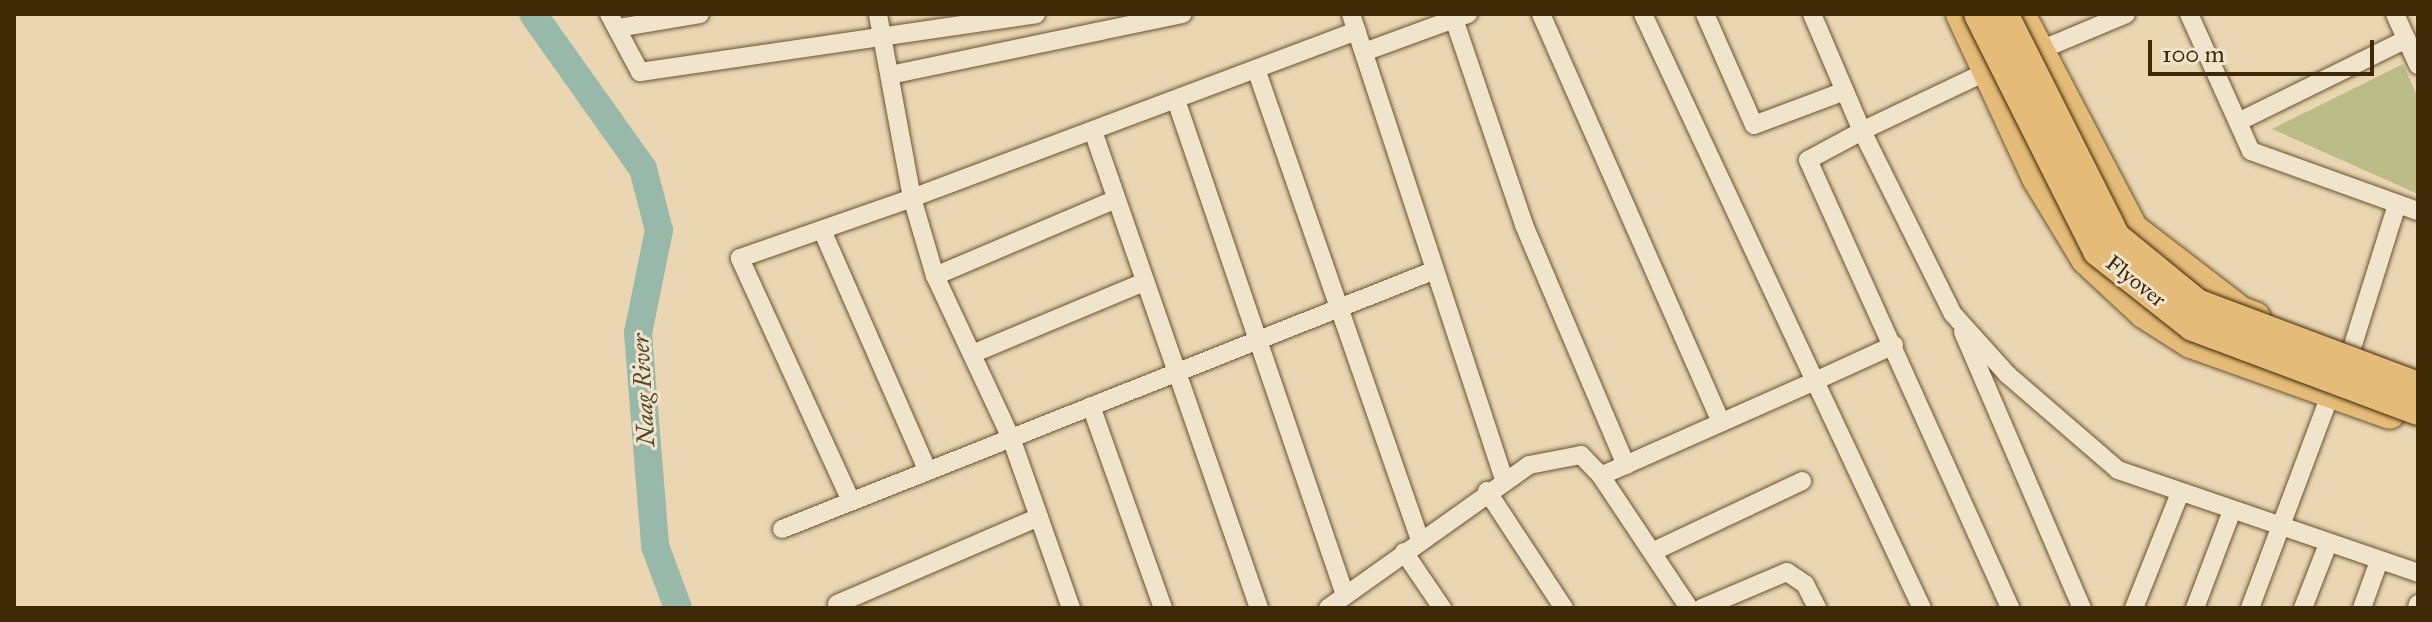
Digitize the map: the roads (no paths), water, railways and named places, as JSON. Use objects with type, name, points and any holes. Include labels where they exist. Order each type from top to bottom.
[{"type":"highway","points":[[1961,14],[2037,178],[2086,259],[2144,313],[2191,343],[2418,424]]},
{"type":"highway","name":"Flyover","points":[[1979,14],[2098,251],[2193,326],[2418,410]]},
{"type":"highway","name":"Flyover","points":[[2003,14],[2115,237],[2197,304],[2418,387]]},
{"type":"highway","points":[[2020,14],[2036,52],[2133,229],[2241,312],[2418,373]]},
{"type":"street","points":[[700,14],[614,21],[640,72],[1036,14]]},
{"type":"street","points":[[878,14],[912,198],[935,276],[1011,438],[1068,607]]},
{"type":"street","points":[[890,75],[1183,14]]},
{"type":"street","points":[[1541,14],[1721,422]]},
{"type":"street","points":[[1643,14],[1922,608]]},
{"type":"street","points":[[1705,14],[1754,125],[1845,91]]},
{"type":"street","points":[[1812,14],[1862,131],[1957,319],[2082,608]]},
{"type":"street","points":[[2010,608],[1808,160],[1986,70],[2126,14]]},
{"type":"street","points":[[2189,14],[2251,151],[2418,211]]},
{"type":"street","points":[[2395,14],[2418,65]]},
{"type":"street","points":[[1364,52],[1461,16],[1524,225],[1626,465]]},
{"type":"street","points":[[851,501],[740,258],[1176,100],[1256,69],[1354,23],[1504,479]]},
{"type":"street","points":[[2238,122],[2407,39]]},
{"type":"street","points":[[1256,69],[1420,540]]},
{"type":"street","points":[[1176,100],[1260,339],[1337,603],[1504,479],[1529,465],[1581,455],[1601,476],[1689,608]]},
{"type":"street","points":[[1093,131],[1259,608]]},
{"type":"street","points":[[935,276],[1116,199]]},
{"type":"street","points":[[2352,348],[2397,204]]},
{"type":"street","points":[[822,230],[928,471]]},
{"type":"street","points":[[782,529],[1435,270]]},
{"type":"street","points":[[972,354],[1144,282]]},
{"type":"street","points":[[1957,319],[2008,375],[2118,470],[2231,513],[2418,573]]},
{"type":"street","points":[[1601,476],[1894,345]]},
{"type":"street","points":[[2250,608],[2330,395]]},
{"type":"street","points":[[1091,406],[1163,608]]},
{"type":"street","points":[[1652,552],[1802,481]]},
{"type":"street","points":[[1487,491],[1564,608]]},
{"type":"street","points":[[2134,608],[2180,493]]},
{"type":"street","points":[[2195,608],[2231,513]]},
{"type":"street","points":[[837,604],[1039,517]]},
{"type":"street","points":[[2303,608],[2328,544]]},
{"type":"street","points":[[1404,552],[1442,608]]},
{"type":"street","points":[[2362,608],[2379,561]]},
{"type":"street","points":[[1702,608],[1787,572],[1805,584],[1817,608]]},
{"type":"waterway","name":"Naag River","points":[[533,14],[643,169],[659,230],[638,333],[655,546],[678,608]]}]
